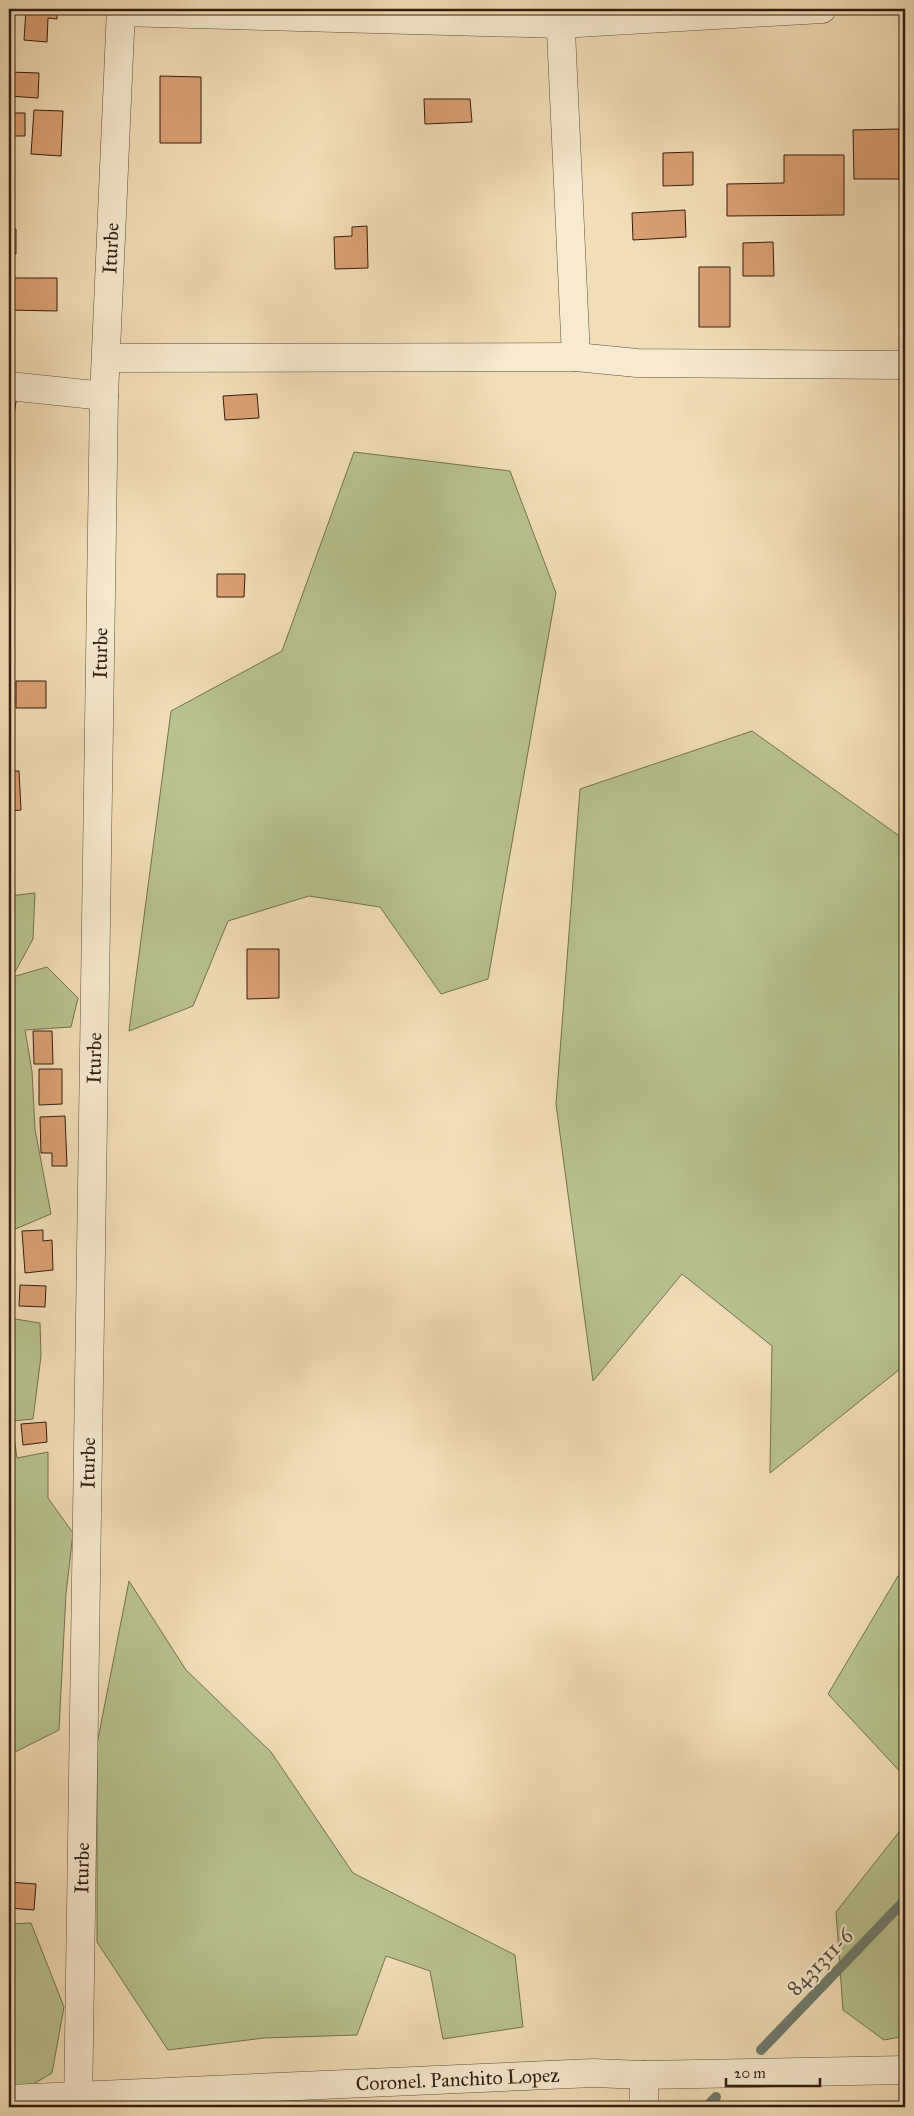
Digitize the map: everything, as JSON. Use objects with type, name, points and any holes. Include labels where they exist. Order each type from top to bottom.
[{"type":"street","points":[[121,10],[560,16],[822,9]]},
{"type":"street","name":"Iturbe","points":[[78,2102],[104,396],[121,10]]},
{"type":"street","points":[[560,16],[576,357]]},
{"type":"street","points":[[107,358],[576,357],[637,363],[905,365]]},
{"type":"street","points":[[9,386],[104,396]]},
{"type":"street","name":"Coronel. Panchito Lopez","points":[[9,2099],[78,2102],[593,2073],[644,2075],[905,2070]]},
{"type":"street","points":[[644,2075],[644,2107]]},
{"type":"green space","points":[[354,452],[510,471],[556,593],[488,979],[441,994],[380,907],[309,896],[228,921],[193,1006],[129,1031],[171,711],[282,651]]},
{"type":"green space","points":[[752,731],[905,840],[905,1365],[770,1473],[772,1346],[682,1274],[593,1381],[556,1104],[580,789]]},
{"type":"green space","points":[[35,893],[33,939],[15,972],[9,974],[9,896]]},
{"type":"green space","points":[[47,967],[78,998],[71,1027],[25,1030],[32,1071],[35,1129],[51,1214],[9,1230],[9,978]]},
{"type":"green space","points":[[9,1318],[40,1323],[41,1356],[33,1419],[12,1421],[17,1458],[48,1452],[48,1498],[73,1533],[66,1594],[59,1730],[9,1755]]},
{"type":"green space","points":[[905,1572],[905,1777],[828,1694],[898,1576]]},
{"type":"green space","points":[[129,1581],[186,1670],[271,1752],[353,1873],[515,1955],[523,2027],[443,2039],[430,1971],[386,1956],[357,2035],[264,2038],[168,2050],[97,1942],[97,1744]]},
{"type":"green space","points":[[903,1827],[905,1828],[905,2036],[884,2040],[843,2010],[836,1912]]},
{"type":"green space","points":[[31,1923],[64,2007],[52,2073],[22,2091],[9,2087],[9,1924]]},
{"type":"green space","points":[[283,2095],[311,2107],[163,2107],[150,2102]]},
{"type":"building","points":[[26,9],[57,9],[57,19],[48,18],[47,42],[24,40]]},
{"type":"building","points":[[9,72],[39,73],[38,98],[9,96]]},
{"type":"building","points":[[160,76],[201,77],[201,143],[160,143]]},
{"type":"building","points":[[424,99],[470,99],[472,122],[425,124]]},
{"type":"building","points":[[34,110],[63,111],[61,156],[31,154]]},
{"type":"building","points":[[9,113],[25,113],[25,136],[9,136]]},
{"type":"building","points":[[899,129],[899,179],[854,179],[853,130]]},
{"type":"building","points":[[693,152],[693,185],[663,186],[663,153]]},
{"type":"building","points":[[784,155],[844,155],[844,215],[727,216],[727,184],[784,183]]},
{"type":"building","points":[[685,210],[686,237],[633,240],[632,213]]},
{"type":"building","points":[[367,226],[368,268],[335,269],[334,237],[352,236],[352,227]]},
{"type":"building","points":[[9,229],[16,229],[16,254],[9,254]]},
{"type":"building","points":[[773,242],[774,276],[743,276],[743,243]]},
{"type":"building","points":[[699,267],[730,267],[730,327],[699,327]]},
{"type":"building","points":[[9,278],[57,278],[57,311],[9,310]]},
{"type":"building","points":[[9,387],[18,388],[13,422],[9,422]]},
{"type":"building","points":[[257,394],[259,418],[225,420],[223,396]]},
{"type":"building","points":[[217,574],[245,574],[244,597],[217,597]]},
{"type":"building","points":[[16,681],[46,681],[46,708],[16,708]]},
{"type":"building","points":[[9,771],[19,771],[21,810],[9,811]]},
{"type":"building","points":[[9,853],[12,853],[13,878],[9,878]]},
{"type":"building","points":[[247,949],[279,949],[279,998],[247,999]]},
{"type":"building","points":[[33,1031],[52,1031],[53,1064],[34,1064]]},
{"type":"building","points":[[39,1069],[62,1069],[62,1104],[39,1105]]},
{"type":"building","points":[[65,1116],[67,1166],[52,1166],[52,1153],[41,1153],[40,1117]]},
{"type":"building","points":[[43,1230],[43,1241],[52,1240],[53,1270],[25,1273],[22,1231]]},
{"type":"building","points":[[20,1285],[46,1286],[45,1307],[19,1306]]},
{"type":"building","points":[[46,1422],[47,1442],[23,1445],[21,1424]]},
{"type":"building","points":[[9,1882],[36,1884],[34,1910],[9,1908]]},
{"type":"waterway","name":"8431311-6","points":[[761,2050],[905,1900]]},
{"type":"waterway","name":"8431311-6","points":[[706,2107],[716,2097]]}]
